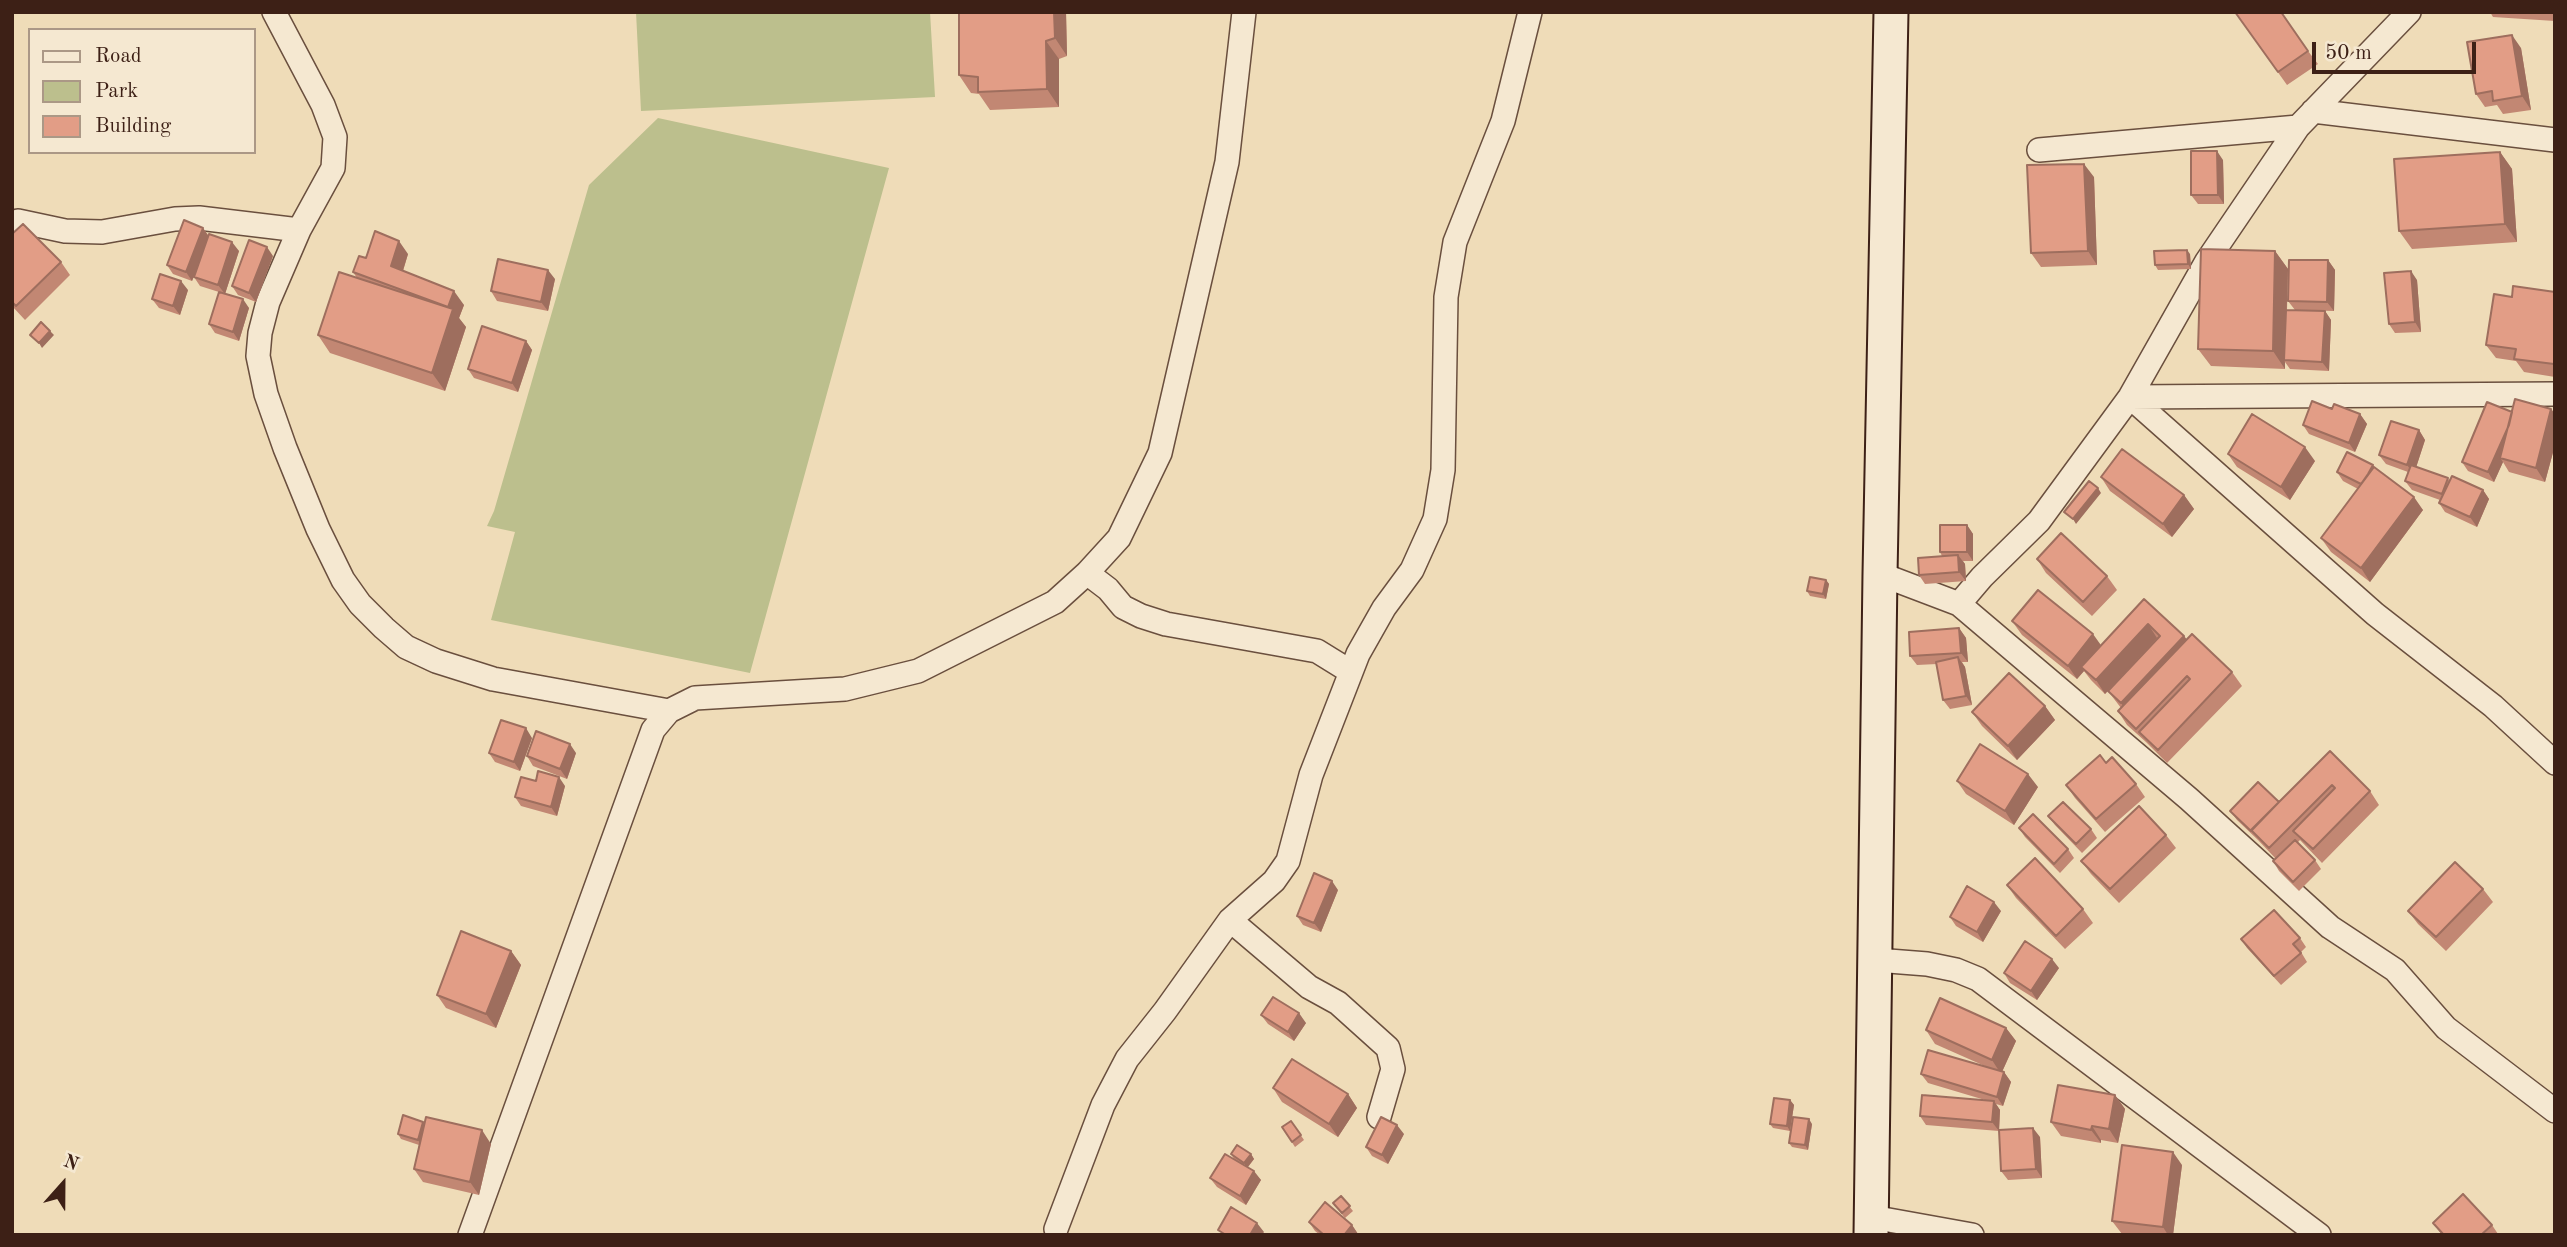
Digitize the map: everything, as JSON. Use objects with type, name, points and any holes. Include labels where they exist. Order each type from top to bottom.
[{"type":"street","points":[[274,12],[323,105],[335,137],[333,168],[299,230],[268,302],[260,332],[258,356],[266,394],[285,449],[318,529],[343,580],[360,604],[406,647],[436,661],[493,679],[669,711]]},
{"type":"street","points":[[470,1235],[653,730],[669,711],[695,698],[845,689],[918,671],[1055,602],[1087,573],[1119,538],[1160,453],[1227,162],[1244,12]]},
{"type":"street","points":[[1056,1229],[1103,1105],[1127,1059],[1166,1012],[1230,920],[1273,881],[1288,862],[1311,775],[1358,654],[1384,608],[1412,570],[1435,519],[1443,458],[1446,297],[1455,242],[1503,121],[1530,12]]},
{"type":"street","points":[[1891,12],[1871,1148],[1872,1226],[1972,1235]]},
{"type":"street","points":[[1959,604],[1982,577],[2039,521],[2130,397],[2207,261],[2306,119],[2409,12]]},
{"type":"street","points":[[2039,150],[2306,119],[2555,140]]},
{"type":"street","points":[[18,222],[65,231],[102,232],[175,219],[199,218],[299,230]]},
{"type":"street","points":[[2130,397],[2555,394]]},
{"type":"street","points":[[2130,397],[2375,614],[2493,706],[2555,763]]},
{"type":"street","points":[[1087,573],[1108,589],[1124,607],[1141,616],[1166,624],[1317,651],[1351,672]]},
{"type":"street","points":[[1880,574],[1959,604],[2189,799],[2330,928],[2395,970],[2446,1028],[2555,1111]]},
{"type":"street","points":[[1230,920],[1309,987],[1338,1003],[1388,1048],[1394,1069],[1379,1117]]},
{"type":"street","points":[[1876,960],[1946,968],[1978,979],[2319,1235]]},
{"type":"green space","points":[[636,12],[930,12],[935,97],[641,111]]},
{"type":"green space","points":[[658,118],[889,168],[750,673],[491,620],[515,532],[487,526],[494,511],[589,185]]},
{"type":"building","points":[[959,12],[1054,12],[1055,38],[1046,41],[1047,89],[978,92],[978,77],[959,75]]},
{"type":"building","points":[[2235,12],[2281,12],[2308,51],[2278,72]]},
{"type":"building","points":[[2512,35],[2522,96],[2493,101],[2492,91],[2476,94],[2467,42]]},
{"type":"building","points":[[2191,151],[2217,151],[2218,195],[2191,195]]},
{"type":"building","points":[[2500,152],[2505,224],[2399,231],[2394,159]]},
{"type":"building","points":[[2084,164],[2088,251],[2031,253],[2027,165]]},
{"type":"building","points":[[184,220],[203,228],[186,272],[167,265]]},
{"type":"building","points":[[23,224],[61,262],[16,306],[12,302],[12,234]]},
{"type":"building","points":[[375,231],[399,241],[391,266],[454,291],[448,307],[353,272],[359,256],[366,258]]},
{"type":"building","points":[[209,234],[232,242],[218,285],[194,277]]},
{"type":"building","points":[[249,240],[267,247],[249,293],[232,286]]},
{"type":"building","points":[[2201,249],[2275,251],[2273,351],[2198,349]]},
{"type":"building","points":[[2187,250],[2188,264],[2155,265],[2154,251]]},
{"type":"building","points":[[498,259],[548,270],[541,302],[491,291]]},
{"type":"building","points":[[2289,260],[2328,260],[2327,302],[2288,301]]},
{"type":"building","points":[[2411,271],[2415,322],[2389,324],[2384,273]]},
{"type":"building","points":[[339,272],[453,309],[432,373],[318,335]]},
{"type":"building","points":[[160,274],[181,281],[173,306],[152,299]]},
{"type":"building","points":[[2513,286],[2555,292],[2554,364],[2514,359],[2516,349],[2486,345],[2494,294],[2512,297]]},
{"type":"building","points":[[219,292],[243,299],[233,332],[209,324]]},
{"type":"building","points":[[2286,310],[2325,311],[2322,362],[2284,360]]},
{"type":"building","points":[[41,322],[50,331],[39,343],[30,335]]},
{"type":"building","points":[[482,326],[526,341],[512,383],[468,369]]},
{"type":"building","points":[[2515,399],[2551,409],[2536,468],[2500,458]]},
{"type":"building","points":[[2312,401],[2332,409],[2334,404],[2360,414],[2349,443],[2303,425]]},
{"type":"building","points":[[2487,402],[2512,412],[2488,472],[2462,462]]},
{"type":"building","points":[[2252,414],[2305,447],[2281,487],[2228,454]]},
{"type":"building","points":[[2391,421],[2419,430],[2407,465],[2379,455]]},
{"type":"building","points":[[2122,449],[2184,495],[2163,524],[2101,477]]},
{"type":"building","points":[[2347,452],[2373,465],[2361,484],[2337,472]]},
{"type":"building","points":[[2411,465],[2448,478],[2442,494],[2405,481]]},
{"type":"building","points":[[2374,467],[2414,497],[2361,568],[2321,538]]},
{"type":"building","points":[[2452,476],[2483,490],[2470,517],[2439,503]]},
{"type":"building","points":[[2089,481],[2098,488],[2073,519],[2064,512]]},
{"type":"building","points":[[1940,525],[1967,525],[1967,552],[1940,552]]},
{"type":"building","points":[[2061,533],[2107,576],[2083,602],[2037,559]]},
{"type":"building","points":[[1958,555],[1959,572],[1919,575],[1918,558]]},
{"type":"building","points":[[1810,577],[1826,580],[1823,594],[1807,591]]},
{"type":"building","points":[[2038,590],[2093,634],[2068,666],[2012,621]]},
{"type":"building","points":[[2144,599],[2184,636],[2121,703],[2108,691],[2160,636],[2148,624],[2096,680],[2081,667]]},
{"type":"building","points":[[1959,628],[1961,653],[1910,656],[1909,632]]},
{"type":"building","points":[[2192,634],[2232,672],[2158,750],[2139,732],[2190,679],[2187,676],[2136,729],[2118,711]]},
{"type":"building","points":[[1958,657],[1966,696],[1943,700],[1936,662]]},
{"type":"building","points":[[2009,673],[2045,706],[2008,746],[1972,712]]},
{"type":"building","points":[[501,720],[526,728],[514,762],[489,753]]},
{"type":"building","points":[[536,731],[570,744],[560,769],[527,756]]},
{"type":"building","points":[[1980,744],[2028,774],[2005,811],[1957,781]]},
{"type":"building","points":[[2330,751],[2370,791],[2313,849],[2293,831],[2335,788],[2332,785],[2269,848],[2251,830]]},
{"type":"building","points":[[2100,755],[2106,763],[2112,757],[2136,784],[2096,819],[2066,785]]},
{"type":"building","points":[[538,771],[559,777],[551,807],[515,797],[521,777],[536,781]]},
{"type":"building","points":[[2258,782],[2279,802],[2251,831],[2230,811]]},
{"type":"building","points":[[2063,802],[2091,829],[2076,844],[2048,816]]},
{"type":"building","points":[[2139,806],[2166,835],[2110,889],[2081,861]]},
{"type":"building","points":[[2033,814],[2068,849],[2054,864],[2019,828]]},
{"type":"building","points":[[2295,840],[2315,860],[2293,882],[2273,861]]},
{"type":"building","points":[[2035,858],[2083,909],[2056,936],[2007,885]]},
{"type":"building","points":[[2455,862],[2483,889],[2436,937],[2408,911]]},
{"type":"building","points":[[1314,873],[1332,881],[1314,923],[1297,916]]},
{"type":"building","points":[[1967,886],[1994,902],[1977,932],[1950,917]]},
{"type":"building","points":[[2274,910],[2300,938],[2293,944],[2301,953],[2274,976],[2241,939]]},
{"type":"building","points":[[461,931],[511,951],[486,1014],[437,995]]},
{"type":"building","points":[[2025,941],[2052,959],[2031,991],[2004,973]]},
{"type":"building","points":[[1273,997],[1299,1013],[1288,1032],[1261,1015]]},
{"type":"building","points":[[1940,998],[2006,1028],[1992,1060],[1926,1030]]},
{"type":"building","points":[[1928,1050],[2004,1072],[1997,1097],[1921,1074]]},
{"type":"building","points":[[1292,1059],[1348,1094],[1329,1124],[1273,1088]]},
{"type":"building","points":[[2058,1085],[2115,1095],[2109,1129],[2092,1126],[2091,1130],[2051,1122]]},
{"type":"building","points":[[1922,1095],[1994,1101],[1992,1122],[1920,1116]]},
{"type":"building","points":[[1774,1098],[1790,1100],[1787,1126],[1770,1124]]},
{"type":"building","points":[[403,1115],[423,1122],[418,1140],[398,1134]]},
{"type":"building","points":[[426,1117],[482,1130],[470,1182],[414,1169]]},
{"type":"building","points":[[1381,1117],[1397,1125],[1382,1155],[1366,1147]]},
{"type":"building","points":[[1793,1117],[1809,1119],[1805,1145],[1789,1143]]},
{"type":"building","points":[[1291,1121],[1301,1135],[1292,1142],[1282,1127]]},
{"type":"building","points":[[2033,1128],[2036,1169],[2001,1171],[1999,1130]]},
{"type":"building","points":[[1237,1145],[1251,1154],[1244,1163],[1231,1154]]},
{"type":"building","points":[[2122,1145],[2173,1152],[2163,1227],[2112,1221]]},
{"type":"building","points":[[1225,1154],[1254,1171],[1240,1196],[1210,1178]]},
{"type":"building","points":[[2463,1194],[2492,1225],[2481,1235],[2444,1235],[2433,1223]]},
{"type":"building","points":[[1341,1196],[1350,1206],[1342,1213],[1333,1203]]},
{"type":"building","points":[[1325,1202],[1352,1225],[1344,1235],[1324,1235],[1309,1222]]},
{"type":"building","points":[[1231,1207],[1257,1223],[1250,1235],[1226,1235],[1218,1230]]}]
